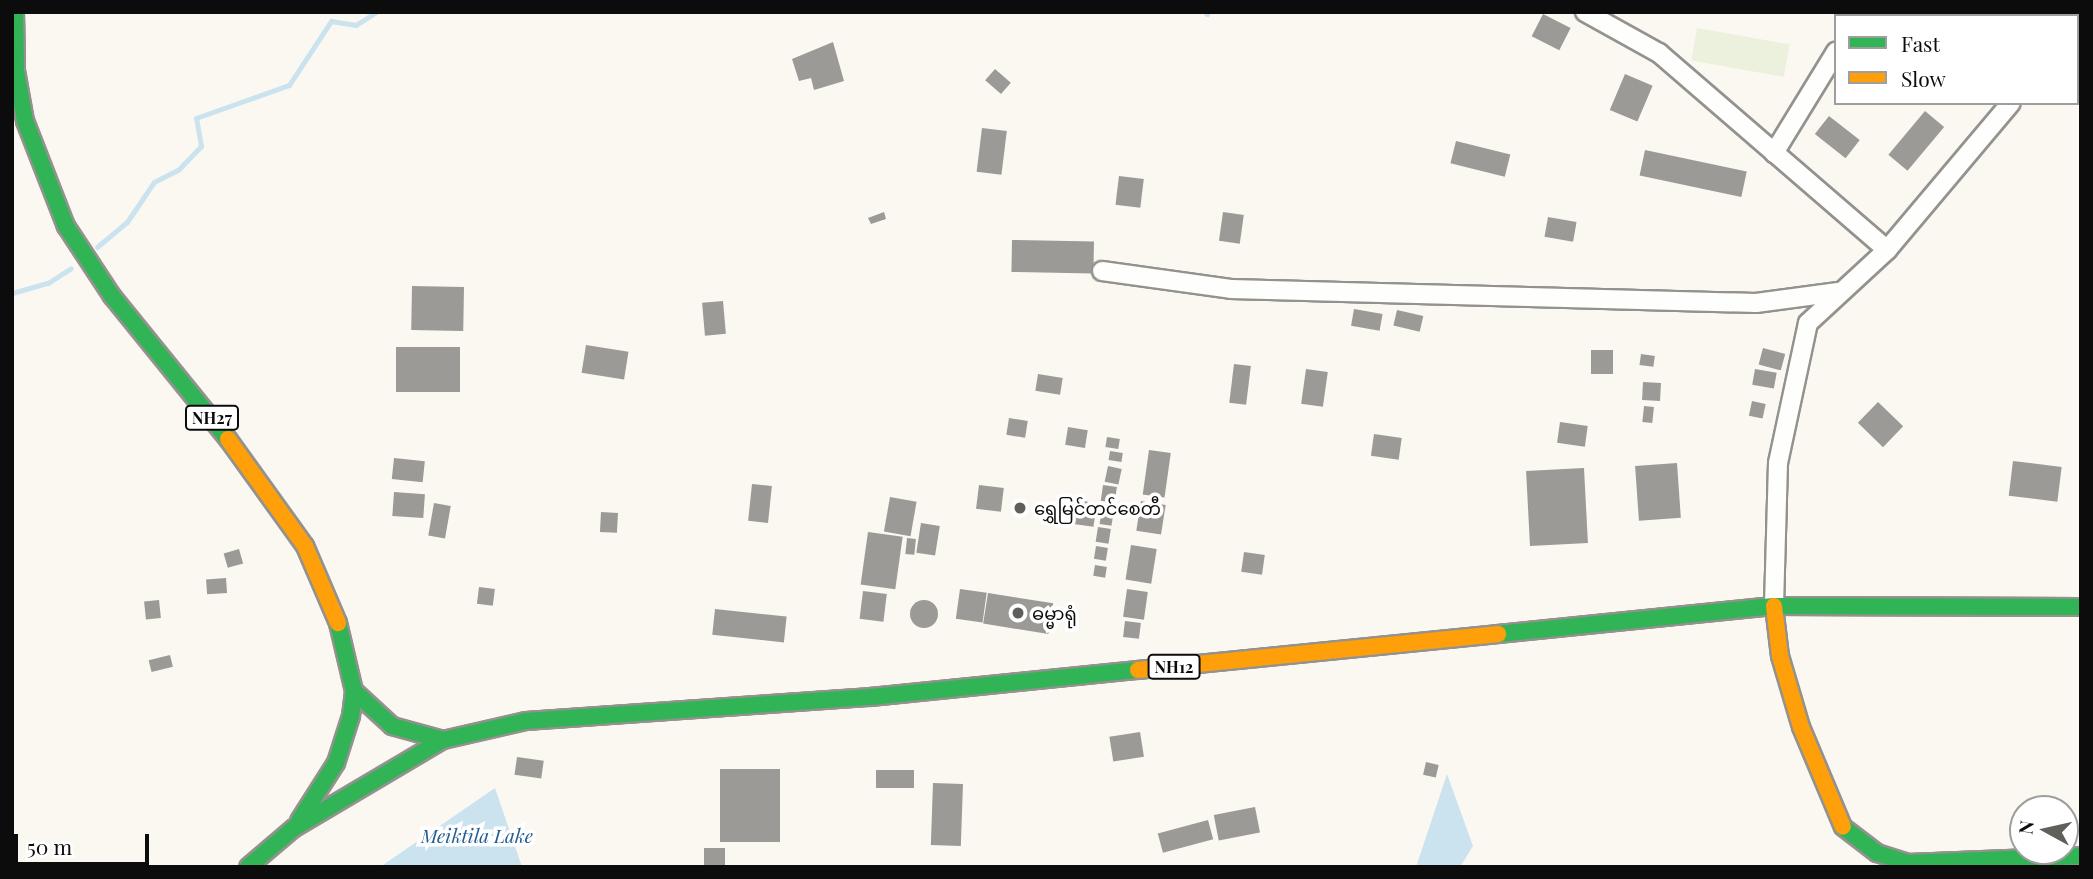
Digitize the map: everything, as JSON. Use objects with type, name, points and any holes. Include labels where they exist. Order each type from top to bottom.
[{"type":"main road","name":"NH27","points":[[15,12],[16,71],[25,121],[66,226],[111,296],[258,477],[305,546],[341,631],[354,691],[336,764],[294,828]]},
{"type":"main road","points":[[1774,606],[1780,656],[1801,727],[1845,832],[1877,853],[1908,863],[2081,856]]},
{"type":"main road","name":"NH12","points":[[248,867],[294,828],[443,740],[526,721],[895,694],[1774,606],[2081,607]]},
{"type":"main road","points":[[354,691],[392,726],[443,740]]},
{"type":"street","points":[[1585,12],[1658,53],[1887,250]]},
{"type":"street","points":[[1774,153],[1834,55]]},
{"type":"street","points":[[1774,606],[1779,463],[1808,323],[1838,292],[1887,250],[2009,105]]},
{"type":"street","points":[[1102,271],[1231,289],[1756,303],[1838,292]]},
{"type":"green space","points":[[1697,28],[1790,44],[1784,77],[1691,60]]},
{"type":"water","points":[[1447,774],[1473,846],[1460,867],[1416,867]]},
{"type":"water","name":"Meiktila Lake","points":[[495,788],[522,867],[380,867]]},
{"type":"building","points":[[1543,14],[1571,28],[1559,50],[1532,36]]},
{"type":"building","points":[[833,42],[844,81],[814,90],[811,78],[799,81],[792,59]]},
{"type":"building","points":[[995,69],[1011,83],[1001,94],[985,80]]},
{"type":"building","points":[[1625,74],[1653,86],[1637,122],[1610,110]]},
{"type":"building","points":[[1925,111],[1944,127],[1908,171],[1888,155]]},
{"type":"building","points":[[1829,116],[1860,140],[1846,158],[1815,134]]},
{"type":"building","points":[[982,128],[1007,131],[1001,175],[977,172]]},
{"type":"building","points":[[1456,141],[1510,155],[1505,177],[1450,163]]},
{"type":"building","points":[[1645,150],[1747,172],[1741,197],[1640,175]]},
{"type":"building","points":[[1119,176],[1144,179],[1140,208],[1115,205]]},
{"type":"building","points":[[884,212],[886,219],[871,224],[868,218]]},
{"type":"building","points":[[1223,212],[1244,215],[1240,244],[1219,241]]},
{"type":"building","points":[[1548,217],[1577,222],[1573,242],[1545,237]]},
{"type":"building","points":[[1012,240],[1094,241],[1093,273],[1011,272]]},
{"type":"building","points":[[412,286],[464,287],[463,331],[411,330]]},
{"type":"building","points":[[723,301],[726,334],[705,336],[702,303]]},
{"type":"building","points":[[1354,309],[1383,314],[1380,331],[1351,326]]},
{"type":"building","points":[[1397,310],[1423,316],[1420,332],[1393,326]]},
{"type":"building","points":[[586,345],[628,352],[624,379],[582,373]]},
{"type":"building","points":[[396,347],[460,347],[460,392],[396,392]]},
{"type":"building","points":[[1763,348],[1785,354],[1781,370],[1759,364]]},
{"type":"building","points":[[1591,350],[1613,350],[1613,374],[1591,374]]},
{"type":"building","points":[[1641,354],[1655,356],[1653,367],[1639,365]]},
{"type":"building","points":[[1234,364],[1251,366],[1246,405],[1229,403]]},
{"type":"building","points":[[1306,369],[1328,372],[1323,407],[1301,404]]},
{"type":"building","points":[[1755,369],[1777,373],[1774,389],[1752,385]]},
{"type":"building","points":[[1038,374],[1063,378],[1060,395],[1035,391]]},
{"type":"building","points":[[1643,382],[1661,383],[1660,401],[1642,400]]},
{"type":"building","points":[[1752,401],[1766,404],[1763,419],[1749,416]]},
{"type":"building","points":[[1878,402],[1903,426],[1883,447],[1858,423]]},
{"type":"building","points":[[1644,406],[1654,407],[1652,423],[1642,422]]},
{"type":"building","points":[[1009,418],[1028,421],[1025,438],[1006,435]]},
{"type":"building","points":[[1560,422],[1588,426],[1585,447],[1557,443]]},
{"type":"building","points":[[1068,427],[1088,430],[1085,448],[1065,445]]},
{"type":"building","points":[[1374,434],[1402,438],[1399,460],[1371,456]]},
{"type":"building","points":[[1107,437],[1120,439],[1118,449],[1105,447]]},
{"type":"building","points":[[1149,450],[1171,453],[1165,498],[1143,495]]},
{"type":"building","points":[[1110,451],[1123,453],[1121,462],[1109,460]]},
{"type":"building","points":[[394,458],[425,461],[423,482],[392,479]]},
{"type":"building","points":[[2013,461],[2062,467],[2057,502],[2009,496]]},
{"type":"building","points":[[1677,463],[1681,518],[1639,521],[1635,466]]},
{"type":"building","points":[[1108,466],[1122,469],[1118,485],[1105,482]]},
{"type":"building","points":[[1584,468],[1588,543],[1530,546],[1526,471]]},
{"type":"building","points":[[752,484],[772,486],[768,523],[748,521]]},
{"type":"building","points":[[979,485],[1004,488],[1001,512],[976,509]]},
{"type":"building","points":[[1103,485],[1117,487],[1115,503],[1101,501]]},
{"type":"building","points":[[394,492],[425,494],[423,518],[392,516]]},
{"type":"building","points":[[890,497],[917,502],[911,536],[884,531]]},
{"type":"building","points":[[1075,500],[1097,503],[1093,527],[1072,524]]},
{"type":"building","points":[[1141,501],[1166,505],[1161,535],[1136,531]]},
{"type":"building","points":[[434,503],[451,506],[445,538],[428,535]]},
{"type":"building","points":[[601,512],[618,513],[617,533],[600,532]]},
{"type":"building","points":[[1101,515],[1113,517],[1111,526],[1100,524]]},
{"type":"building","points":[[921,523],[940,526],[935,556],[916,553]]},
{"type":"building","points":[[1098,527],[1111,529],[1108,544],[1096,542]]},
{"type":"building","points":[[868,532],[903,537],[895,589],[861,584]]},
{"type":"building","points":[[907,538],[916,539],[914,555],[905,554]]},
{"type":"building","points":[[1131,545],[1157,549],[1151,584],[1126,580]]},
{"type":"building","points":[[1096,546],[1108,548],[1106,561],[1094,559]]},
{"type":"building","points":[[239,549],[243,563],[228,568],[224,553]]},
{"type":"building","points":[[1244,552],[1265,555],[1262,575],[1241,572]]},
{"type":"building","points":[[1095,565],[1107,567],[1105,578],[1093,576]]},
{"type":"building","points":[[226,578],[227,593],[207,594],[206,579]]},
{"type":"building","points":[[479,587],[495,589],[493,606],[477,604]]},
{"type":"building","points":[[960,589],[987,593],[983,622],[956,619]]},
{"type":"building","points":[[1127,589],[1148,592],[1144,620],[1123,617]]},
{"type":"building","points":[[863,591],[887,594],[883,622],[860,619]]},
{"type":"building","name":"ဓမ္မာရုံ","points":[[988,593],[1053,603],[1048,634],[983,624]]},
{"type":"building","points":[[159,600],[161,618],[146,619],[144,602]]},
{"type":"building","points":[[924,600],[934,604],[938,614],[934,624],[924,628],[914,624],[910,614],[914,604]]},
{"type":"building","points":[[715,609],[787,617],[784,642],[712,635]]},
{"type":"building","points":[[1125,621],[1141,623],[1139,639],[1123,637]]},
{"type":"building","points":[[170,655],[173,667],[152,672],[149,660]]},
{"type":"building","points":[[1140,732],[1144,757],[1113,762],[1109,737]]},
{"type":"building","points":[[517,757],[544,761],[541,779],[514,775]]},
{"type":"building","points":[[1426,762],[1439,765],[1436,778],[1423,775]]},
{"type":"building","points":[[720,769],[780,769],[780,842],[720,842]]},
{"type":"building","points":[[876,770],[914,770],[914,788],[876,788]]},
{"type":"building","points":[[933,783],[963,784],[961,846],[931,845]]},
{"type":"building","points":[[1255,807],[1260,833],[1219,841],[1214,815]]},
{"type":"building","points":[[1208,820],[1213,839],[1163,853],[1158,833]]},
{"type":"building","points":[[704,848],[725,848],[725,867],[704,867]]},
{"type":"waterway","points":[[97,247],[127,222],[154,182],[178,170],[201,146],[196,118],[289,85],[331,21],[356,25],[376,12]]},
{"type":"waterway","points":[[12,293],[48,283],[71,268]]},
{"type":"traffic: fast","points":[[15,12],[16,71],[25,121],[66,226],[112,296],[228,439]]},
{"type":"traffic: fast","points":[[1498,634],[1774,606],[2081,607]]},
{"type":"traffic: fast","points":[[299,821],[336,763],[351,716],[354,691],[338,623]]},
{"type":"traffic: fast","points":[[248,867],[294,828],[443,740],[526,721],[871,697],[1138,670]]},
{"type":"traffic: fast","points":[[354,691],[392,726],[443,740]]},
{"type":"traffic: fast","points":[[1843,827],[1877,853],[1908,863],[2081,856]]},
{"type":"traffic: slow","points":[[228,439],[305,546],[338,623]]},
{"type":"traffic: slow","points":[[1774,606],[1780,656],[1801,727],[1843,827]]},
{"type":"traffic: slow","points":[[1138,670],[1498,634]]},
{"type":"place","name":"ရွှေမြင်တင်စေတီ","points":[[1020,508]]},
{"type":"place","name":"ဓမ္မာရုံ","points":[[1018,613]]}]
